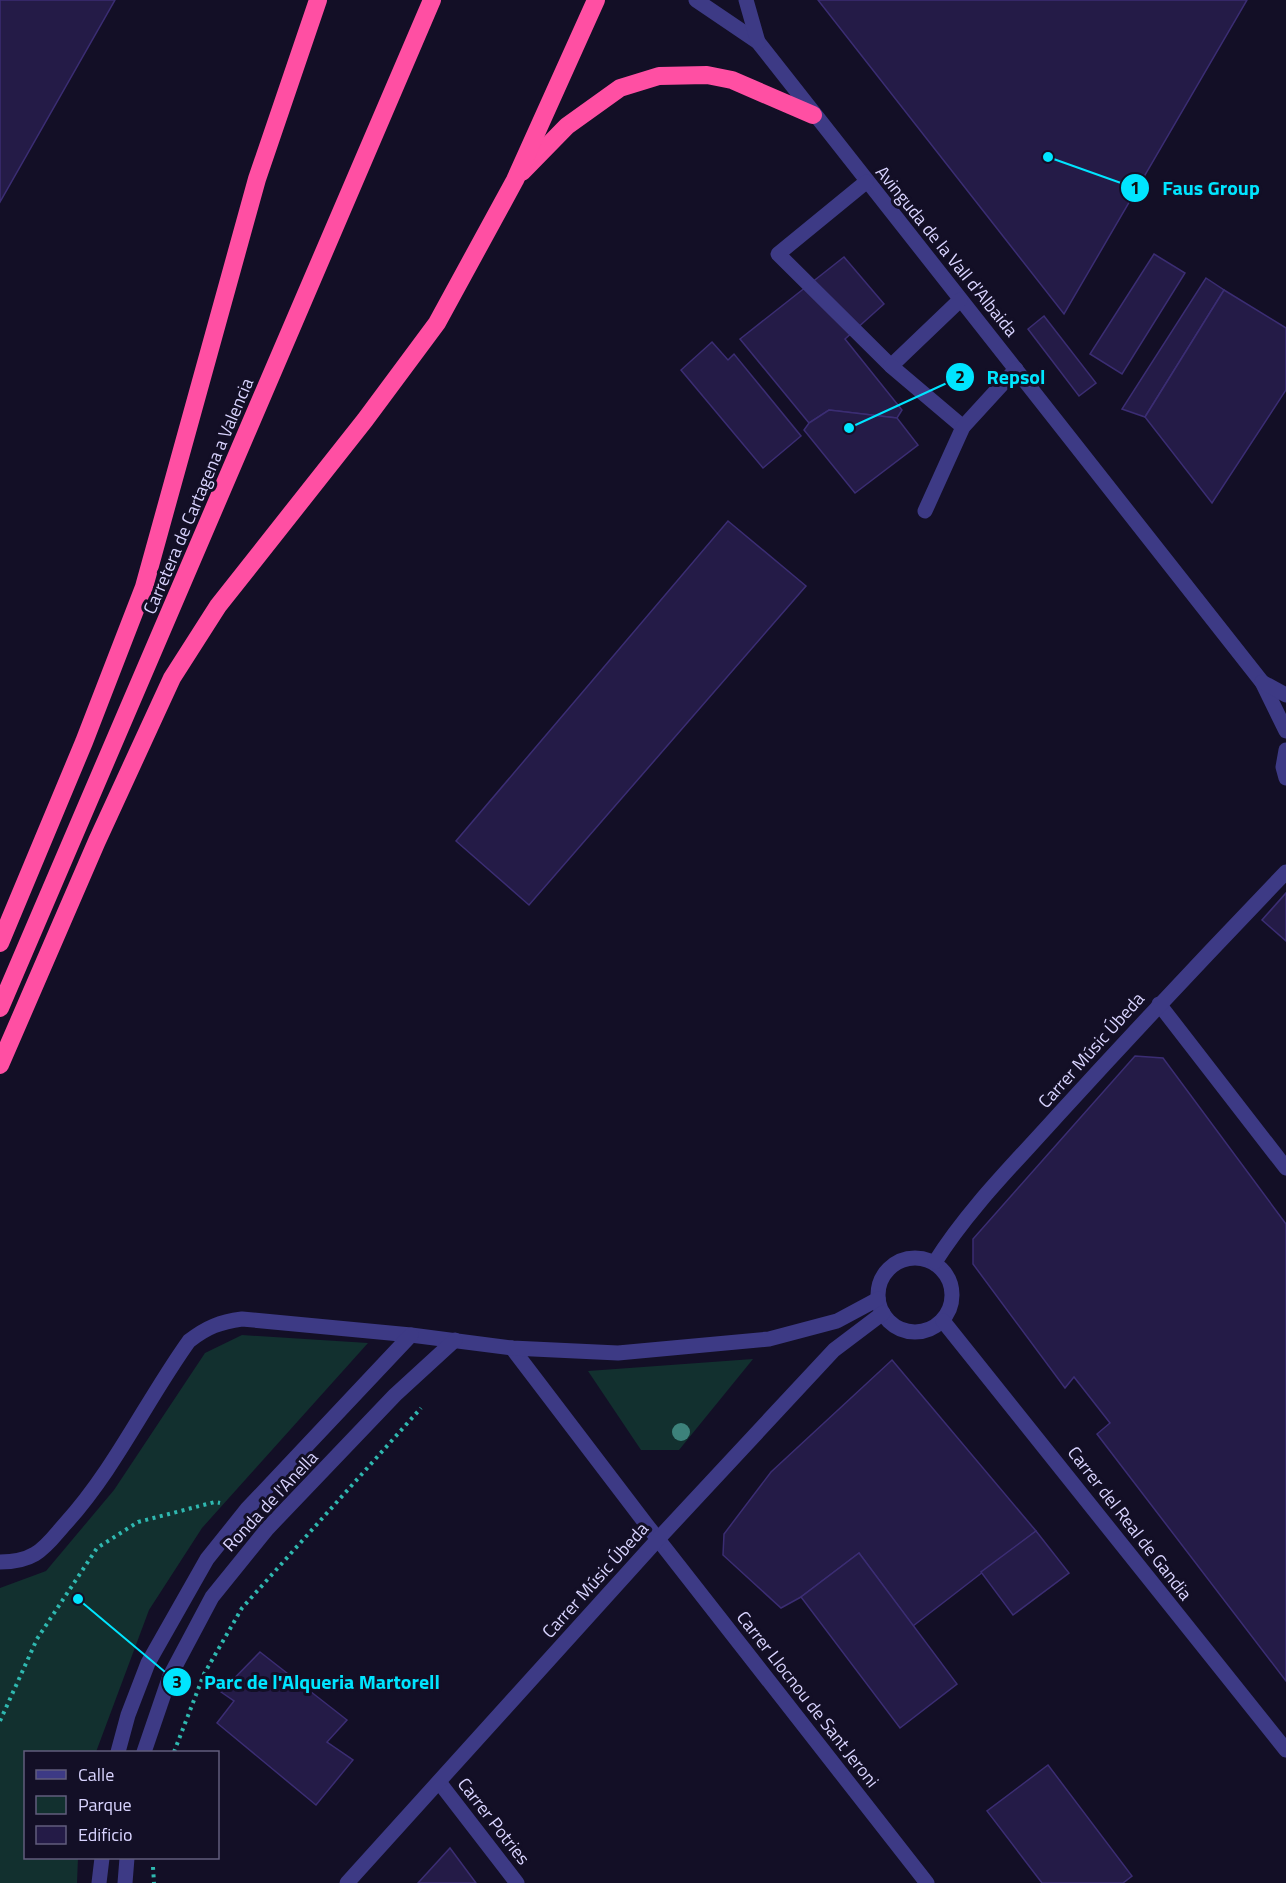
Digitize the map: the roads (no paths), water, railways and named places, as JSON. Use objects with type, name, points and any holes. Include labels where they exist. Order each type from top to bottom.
[{"type":"highway","points":[[0,943],[84,742],[144,587],[257,179],[318,0]]},
{"type":"highway","name":"Carretera de Cartagena a Valencia","points":[[0,1008],[432,0]]},
{"type":"highway","points":[[0,1065],[97,841],[172,678],[218,606],[365,420],[437,323],[515,180],[596,0]]},
{"type":"highway","points":[[515,180],[567,126],[600,102],[620,88],[659,76],[707,75],[732,80],[813,115]]},
{"type":"street","name":"Avinguda de la Vall d'Albaida","points":[[696,0],[758,42],[813,115],[1262,682],[1286,731]]},
{"type":"street","name":"Avinguda de la Vall d'Albaida","points":[[746,0],[758,42]]},
{"type":"street","points":[[866,182],[778,254],[891,366],[963,427]]},
{"type":"street","points":[[891,366],[960,300]]},
{"type":"street","points":[[925,510],[963,427],[1016,369]]},
{"type":"street","name":"Avinguda de la Vall d'Albaida","points":[[1262,682],[1286,695]]},
{"type":"street","points":[[1286,750],[1283,767],[1286,778]]},
{"type":"street","name":"Carrer Músic Úbeda","points":[[935,1262],[951,1236],[983,1198],[1159,1004],[1286,872]]},
{"type":"street","points":[[1159,1004],[1286,1168]]},
{"type":"street","points":[[912,1257],[935,1262],[950,1279],[953,1290],[949,1311],[943,1321],[923,1332],[911,1333],[890,1323],[880,1306],[880,1279],[900,1260],[912,1257]]},
{"type":"street","points":[[0,1563],[12,1562],[35,1554],[79,1509],[125,1444],[189,1341],[205,1329],[220,1322],[242,1319],[411,1335],[512,1348],[618,1353],[769,1339],[837,1321],[880,1306]]},
{"type":"street","name":"Carrer Músic Úbeda","points":[[347,1883],[659,1538],[834,1350],[880,1306]]},
{"type":"street","name":"Carrer del Real de Gandia","points":[[943,1321],[1286,1750]]},
{"type":"street","name":"Ronda de l'Anella","points":[[118,1751],[128,1714],[161,1637],[207,1559],[247,1509],[411,1335]]},
{"type":"street","name":"Ronda de l'Anella","points":[[144,1751],[170,1676],[212,1597],[267,1528],[395,1395],[455,1340]]},
{"type":"street","name":"Carrer Llocnou de Sant Jeroni","points":[[512,1348],[927,1883]]},
{"type":"street","name":"Carrer Potries","points":[[439,1782],[517,1883]]},
{"type":"street","points":[[99,1883],[102,1859]]},
{"type":"street","points":[[125,1883],[127,1859]]},
{"type":"place","name":"Faus Group","points":[[1048,157]]},
{"type":"place","name":"Repsol","points":[[849,428]]},
{"type":"place","name":"Parc de l'Alqueria Martorell","points":[[78,1599]]}]
